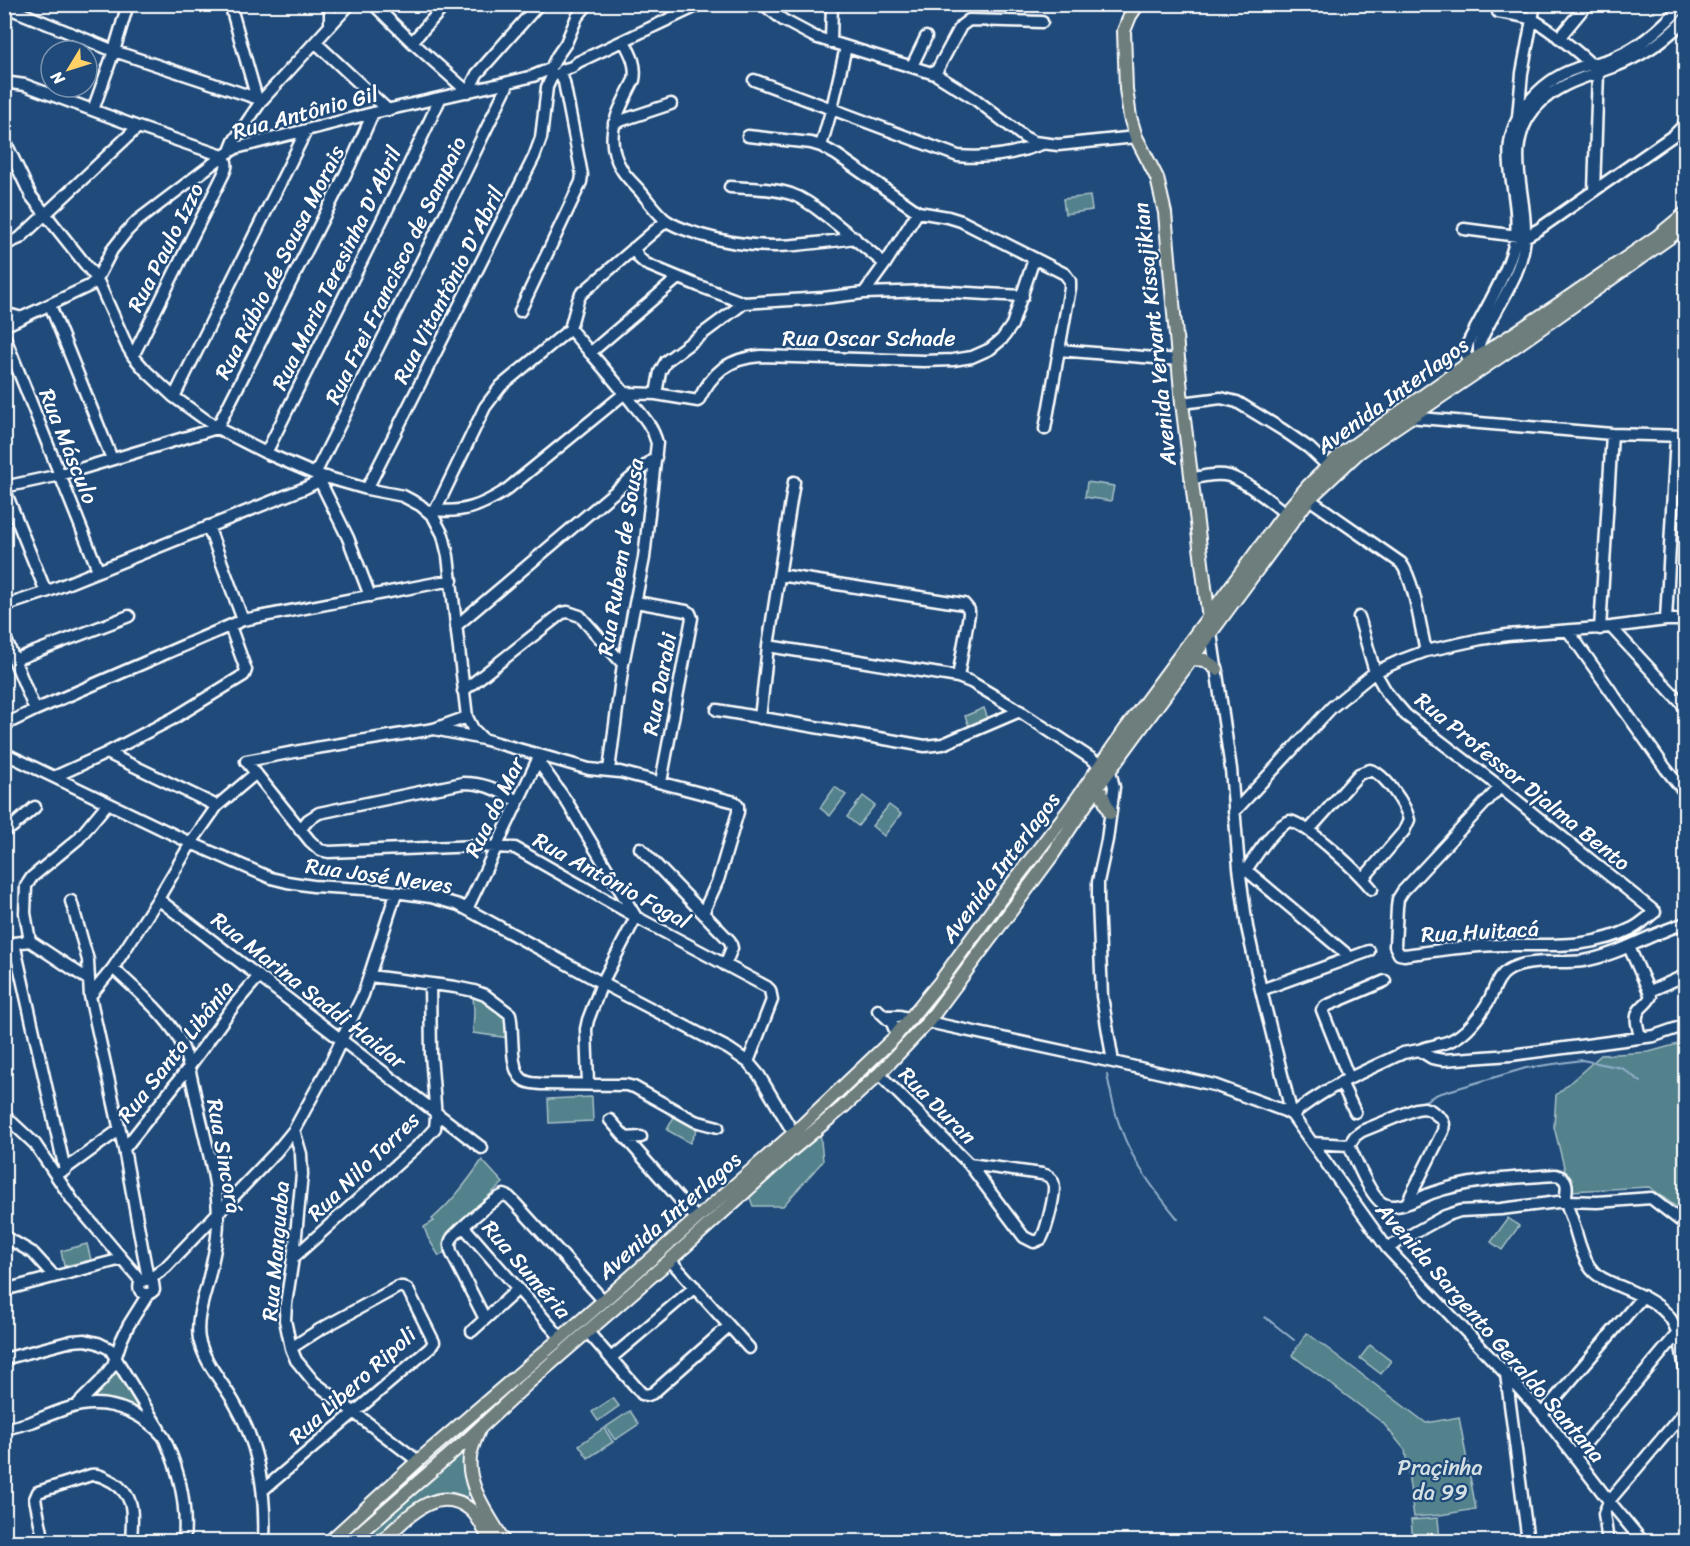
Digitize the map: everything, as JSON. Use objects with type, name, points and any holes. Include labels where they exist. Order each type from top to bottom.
[{"type":"main road","name":"Avenida Yervant Kissajikian","points":[[1138,4],[1124,31],[1126,89],[1136,137],[1156,178],[1164,213],[1182,403],[1211,633]]},
{"type":"main road","name":"Avenida Interlagos","points":[[349,1542],[670,1260],[786,1148],[897,1035],[940,982],[1001,898],[1192,659],[1305,496],[1340,455],[1402,416],[1477,364],[1658,236],[1686,213]]},
{"type":"main road","name":"Avenida Interlagos","points":[[1477,364],[1608,281],[1686,225]]},
{"type":"main road","name":"Avenida Interlagos","points":[[1106,768],[1125,730],[1285,513],[1402,416]]},
{"type":"main road","points":[[1192,659],[1205,660],[1217,669]]},
{"type":"main road","name":"Avenida Interlagos","points":[[796,1138],[843,1107],[879,1074],[928,1022],[1051,857],[1090,789]]},
{"type":"main road","points":[[1090,789],[1103,796],[1110,813]]},
{"type":"main road","name":"Avenida Interlagos","points":[[329,1542],[418,1461],[696,1218],[786,1148]]},
{"type":"main road","points":[[480,1428],[470,1454],[472,1478],[476,1493],[504,1542]]},
{"type":"main road","points":[[450,1434],[459,1437],[470,1454]]},
{"type":"main road","points":[[461,1504],[476,1493]]},
{"type":"main road","points":[[381,1542],[420,1507],[439,1500],[461,1504],[472,1510],[491,1542]]},
{"type":"street","points":[[93,110],[128,4]]},
{"type":"street","points":[[230,4],[260,100]]},
{"type":"street","points":[[330,4],[330,26]]},
{"type":"street","points":[[4,82],[25,85],[138,128],[226,154],[260,100],[350,4]]},
{"type":"street","points":[[373,4],[468,92],[477,74],[539,4]]},
{"type":"street","points":[[412,42],[446,4]]},
{"type":"street","name":"Rua Vitantônio D'Abril","points":[[367,489],[534,157],[541,138],[547,93],[551,88],[556,70],[566,54],[566,43],[577,17],[588,4]]},
{"type":"street","name":"Rua Antônio Gil","points":[[4,326],[89,286],[97,279],[112,250],[137,221],[226,154],[250,144],[373,113],[533,76],[540,77],[556,70],[572,67],[578,62],[701,4]]},
{"type":"street","points":[[763,4],[797,28],[831,42],[935,74],[975,99],[1034,142],[1058,145],[1136,137]]},
{"type":"street","points":[[831,42],[832,4]]},
{"type":"street","points":[[1477,364],[1481,340],[1516,273],[1521,258],[1509,161],[1510,143],[1517,117],[1522,73],[1535,4]]},
{"type":"street","points":[[1559,38],[1587,4]]},
{"type":"street","points":[[4,6],[114,51],[260,100]]},
{"type":"street","points":[[1498,12],[1532,20],[1559,38],[1595,68]]},
{"type":"street","points":[[1517,117],[1548,83],[1563,74],[1634,58],[1669,34],[1683,14]]},
{"type":"street","points":[[935,74],[961,26],[965,23],[973,20],[1042,22]]},
{"type":"street","points":[[912,66],[926,37]]},
{"type":"street","points":[[624,41],[634,64],[635,73],[614,123],[612,140],[615,153],[622,171],[666,221],[726,242],[752,246],[779,247],[855,238]]},
{"type":"street","points":[[315,42],[388,110]]},
{"type":"street","points":[[821,146],[846,47]]},
{"type":"street","points":[[1594,191],[1595,68]]},
{"type":"street","points":[[1520,237],[1524,213],[1517,169],[1520,136],[1526,122],[1536,107],[1550,94],[1595,68]]},
{"type":"street","points":[[520,311],[581,182],[582,175],[565,93],[556,70]]},
{"type":"street","points":[[754,80],[958,156],[974,157],[1019,152],[1042,144]]},
{"type":"street","name":"Rua Frei Francisco de Sampaio","points":[[321,478],[508,82]]},
{"type":"street","name":"Rua Maria Teresinha D'Abril","points":[[266,453],[440,99]]},
{"type":"street","points":[[614,123],[671,104]]},
{"type":"street","name":"Rua Rúbio de Sousa Morais","points":[[217,428],[350,165],[373,113]]},
{"type":"street","points":[[1464,229],[1520,237],[1680,134],[1686,123]]},
{"type":"street","points":[[4,242],[20,238],[138,128]]},
{"type":"street","points":[[174,397],[306,131]]},
{"type":"street","points":[[748,136],[821,146],[918,212],[961,221],[1065,274],[1070,281],[1070,288],[1045,429]]},
{"type":"street","points":[[4,139],[26,186],[97,279],[133,356],[174,397],[217,428],[321,478],[403,496],[434,513],[469,509],[486,503],[505,491],[625,393],[656,394],[660,372],[666,361],[744,303]]},
{"type":"street","name":"Rua Paulo Izzo","points":[[133,356],[222,177],[227,165],[226,154]]},
{"type":"street","points":[[729,187],[776,190],[792,194],[814,206],[885,264]]},
{"type":"street","points":[[864,293],[918,212]]},
{"type":"street","points":[[483,739],[473,729],[467,717],[452,580],[443,535],[434,513],[485,407],[501,386],[570,329],[581,294],[666,221]]},
{"type":"street","points":[[634,248],[639,258],[646,264],[744,303],[864,293],[932,291],[1023,296]]},
{"type":"street","name":"Rua Oscar Schade","points":[[656,394],[698,401],[706,384],[714,375],[738,360],[750,357],[924,361],[972,357],[990,349],[1012,326],[1034,259]]},
{"type":"street","points":[[590,353],[678,278]]},
{"type":"street","points":[[50,305],[112,459]]},
{"type":"street","points":[[4,313],[22,318]]},
{"type":"street","name":"Rua Rubem de Sousa","points":[[570,329],[625,393],[655,434],[657,443],[644,558],[623,664],[609,770]]},
{"type":"street","name":"Rua Másculo","points":[[4,335],[98,570]]},
{"type":"street","points":[[1059,350],[1179,360]]},
{"type":"street","points":[[1182,403],[1221,398],[1237,402],[1309,448],[1329,466]]},
{"type":"street","points":[[1402,416],[1612,434],[1681,436],[1666,620]]},
{"type":"street","points":[[46,592],[4,488],[60,475],[217,428]]},
{"type":"street","points":[[1612,434],[1606,628],[1686,708]]},
{"type":"street","points":[[456,626],[656,457]]},
{"type":"street","points":[[1191,479],[1215,475],[1230,476],[1285,513]]},
{"type":"street","points":[[4,606],[46,592],[321,478]]},
{"type":"street","points":[[321,478],[348,538],[370,596]]},
{"type":"street","points":[[760,718],[768,646],[794,482]]},
{"type":"street","points":[[1305,496],[1401,563],[1412,588],[1426,651]]},
{"type":"street","points":[[208,526],[243,621]]},
{"type":"street","points":[[780,575],[963,604],[969,610],[969,614],[958,677]]},
{"type":"street","points":[[4,724],[243,621],[452,580]]},
{"type":"street","name":"Rua Darabi","points":[[636,602],[686,610],[692,618],[661,782]]},
{"type":"street","points":[[463,691],[562,613],[568,612],[580,616],[623,664]]},
{"type":"street","points":[[14,660],[129,616]]},
{"type":"street","name":"Rua Professor Djalma Bento","points":[[1359,617],[1375,672],[1387,693],[1406,715],[1500,787],[1655,912]]},
{"type":"street","points":[[1234,812],[1332,707],[1375,672],[1426,651],[1480,639],[1507,635],[1569,632],[1666,620],[1686,620]]},
{"type":"street","points":[[54,777],[107,753],[174,718],[243,675],[246,670],[230,626]]},
{"type":"street","points":[[1569,632],[1686,794]]},
{"type":"street","name":"Avenida Sargento Geraldo Santana","points":[[1211,633],[1231,769],[1234,812],[1243,869],[1247,927],[1292,1115],[1387,1248],[1542,1414],[1643,1542]]},
{"type":"street","points":[[4,635],[35,710]]},
{"type":"street","points":[[768,646],[958,677],[984,689],[1020,711],[1106,768],[1114,787],[1098,882],[1098,901],[1102,996],[1113,1062]]},
{"type":"street","points":[[717,710],[925,746],[943,744],[1020,711]]},
{"type":"street","points":[[434,729],[467,717]]},
{"type":"street","points":[[434,729],[483,739],[539,758],[589,769],[609,770],[733,801],[737,804],[738,812],[718,880],[704,913]]},
{"type":"street","name":"Rua Antônio Fogal","points":[[434,729],[246,761],[300,830],[320,850],[329,852],[497,846],[514,848],[767,987],[772,994],[772,1000],[748,1062]]},
{"type":"street","name":"Rua José Neves","points":[[4,753],[107,804],[271,878],[287,882],[442,899],[467,909],[729,1049],[748,1062],[768,1089],[796,1138]]},
{"type":"street","points":[[107,753],[217,806]]},
{"type":"street","points":[[539,758],[636,916],[602,983],[588,1020],[586,1029],[588,1084]]},
{"type":"street","name":"Rua do Mar","points":[[467,909],[539,758]]},
{"type":"street","points":[[1309,830],[1359,774],[1370,770],[1379,775],[1404,804],[1409,820],[1404,831],[1363,879]]},
{"type":"street","points":[[90,996],[112,968],[217,806],[255,774]]},
{"type":"street","points":[[300,830],[308,820],[319,813],[463,783],[488,786],[518,801]]},
{"type":"street","name":"Rua Huitacá","points":[[1500,787],[1398,899],[1395,946],[1399,954],[1500,945],[1576,945],[1605,939],[1634,927],[1655,912]]},
{"type":"street","points":[[30,941],[25,913],[26,886],[32,877],[78,839],[107,804]]},
{"type":"street","points":[[4,831],[35,807]]},
{"type":"street","points":[[1350,957],[1243,869],[1285,822],[1290,821],[1309,830],[1372,889]]},
{"type":"street","points":[[640,848],[732,945],[725,965]]},
{"type":"street","points":[[145,1284],[166,1267],[276,1152],[294,1130],[342,1041],[363,995],[396,893]]},
{"type":"street","name":"Rua Marina Saddi Haidar","points":[[158,899],[482,1148]]},
{"type":"street","points":[[71,901],[88,960],[90,996],[146,1263],[145,1284],[129,1317],[116,1359],[101,1381],[74,1408]]},
{"type":"street","points":[[928,1022],[1222,1088],[1292,1115],[1345,1080],[1403,1053],[1448,1042],[1466,1029],[1479,1015],[1500,977],[1512,968],[1536,963],[1571,962],[1605,956],[1671,927],[1686,923]]},
{"type":"street","points":[[89,980],[30,941],[9,943],[60,1173],[73,1201],[145,1284]]},
{"type":"street","points":[[1629,947],[1651,996],[1636,1016],[1640,1037]]},
{"type":"street","points":[[1261,990],[1369,951]]},
{"type":"street","name":"Rua Sincorá","points":[[112,968],[168,1024],[183,1047],[189,1067],[215,1183],[218,1212],[216,1245],[198,1321],[199,1338],[207,1363],[236,1404],[248,1429],[256,1454],[263,1490],[264,1542]]},
{"type":"street","points":[[1650,991],[1686,975]]},
{"type":"street","name":"Rua Santa Libânia","points":[[123,1149],[259,976]]},
{"type":"street","points":[[370,976],[455,987],[482,993],[508,1011],[511,1017],[515,1065],[523,1080],[541,1084],[630,1086],[695,1121],[718,1127]]},
{"type":"street","points":[[1355,1112],[1322,1010],[1326,1006],[1385,981]]},
{"type":"street","name":"Rua Nilo Torres","points":[[293,1258],[435,1128],[430,984]]},
{"type":"street","points":[[897,1035],[894,1026],[882,1013],[911,1019]]},
{"type":"street","points":[[1419,1050],[1432,1058],[1443,1060],[1511,1054],[1654,1036],[1686,1025]]},
{"type":"street","name":"Rua Duran","points":[[879,1074],[969,1164],[1024,1237],[1034,1242],[1041,1239],[1054,1189],[1052,1179],[1042,1174],[969,1164]]},
{"type":"street","points":[[1349,1145],[1362,1131],[1416,1109],[1430,1110],[1442,1119],[1443,1131],[1407,1203]]},
{"type":"street","points":[[6,1118],[35,1144],[60,1173]]},
{"type":"street","points":[[610,1120],[696,1218]]},
{"type":"street","points":[[60,1173],[119,1130]]},
{"type":"street","name":"Rua Manguaba","points":[[294,1130],[301,1154],[302,1174],[286,1304],[285,1320],[291,1348],[296,1360],[314,1382],[418,1461]]},
{"type":"street","points":[[626,1138],[641,1137]]},
{"type":"street","points":[[1312,1143],[1349,1145]]},
{"type":"street","points":[[1349,1145],[1377,1200],[1393,1206],[1464,1184],[1556,1174],[1562,1178],[1567,1184],[1566,1201],[1586,1261],[1592,1271],[1600,1277],[1643,1296],[1670,1315],[1678,1333],[1686,1378]]},
{"type":"street","points":[[485,1319],[450,1251],[450,1244],[453,1236],[501,1196],[507,1196],[515,1203],[603,1300]]},
{"type":"street","points":[[1387,1248],[1453,1213],[1566,1201],[1597,1202],[1651,1198],[1686,1225]]},
{"type":"street","name":"Rua Suméria","points":[[464,1227],[561,1338]]},
{"type":"street","points":[[4,1236],[33,1253],[54,1276]]},
{"type":"street","points":[[670,1260],[749,1348]]},
{"type":"street","points":[[4,1290],[54,1276],[126,1263]]},
{"type":"street","name":"Rua Libero Ripoli","points":[[263,1490],[434,1344],[406,1288],[398,1287],[291,1348]]},
{"type":"street","points":[[611,1358],[694,1287]]},
{"type":"street","points":[[472,1331],[518,1289]]},
{"type":"street","points":[[1542,1414],[1643,1296]]},
{"type":"street","points":[[587,1331],[642,1394],[651,1395],[729,1326]]},
{"type":"street","points":[[1575,1456],[1678,1333]]},
{"type":"street","points":[[4,1359],[72,1341],[85,1340],[110,1349],[163,1436],[171,1455],[181,1486],[184,1542]]},
{"type":"street","points":[[1506,1374],[1528,1542]]},
{"type":"street","points":[[4,1429],[91,1404],[114,1406],[127,1410],[163,1436]]},
{"type":"street","points":[[1608,1542],[1604,1514],[1609,1501],[1686,1410]]},
{"type":"street","points":[[44,1542],[35,1499],[38,1492],[97,1474],[123,1489],[129,1496],[132,1508],[131,1542]]},
{"type":"green space","points":[[1090,196],[1092,210],[1065,214],[1063,199]]},
{"type":"green space","points":[[1087,482],[1114,486],[1111,501],[1085,497]]},
{"type":"green space","points":[[984,708],[988,719],[969,726],[965,716]]},
{"type":"green space","points":[[835,787],[846,795],[830,816],[820,808]]},
{"type":"green space","points":[[863,796],[875,805],[858,826],[847,817]]},
{"type":"green space","points":[[889,805],[901,814],[884,836],[872,826]]},
{"type":"green space","points":[[473,995],[482,997],[505,1013],[510,1038],[473,1033]]},
{"type":"green space","points":[[1685,1042],[1685,1213],[1649,1187],[1570,1191],[1554,1127],[1556,1095],[1601,1055],[1649,1052]]},
{"type":"green space","points":[[592,1097],[593,1121],[549,1123],[548,1099]]},
{"type":"green space","points":[[675,1115],[698,1127],[690,1143],[667,1130]]},
{"type":"green space","points":[[820,1131],[823,1161],[783,1206],[753,1206],[748,1193]]},
{"type":"green space","points":[[482,1160],[503,1183],[447,1233],[443,1243],[444,1253],[439,1256],[424,1227],[434,1221],[432,1219],[459,1191]]},
{"type":"green space","points":[[1508,1218],[1519,1226],[1502,1250],[1491,1242]]},
{"type":"green space","points":[[87,1244],[91,1260],[64,1266],[61,1251]]},
{"type":"green space","name":"Praçinha da 99","points":[[1307,1333],[1426,1423],[1459,1417],[1476,1509],[1414,1517],[1405,1450],[1383,1423],[1292,1355]]},
{"type":"green space","points":[[1370,1345],[1391,1361],[1381,1374],[1360,1358]]},
{"type":"green space","points":[[116,1363],[147,1416],[122,1402],[89,1398]]},
{"type":"green space","points":[[613,1398],[619,1406],[598,1421],[592,1412]]},
{"type":"green space","points":[[630,1411],[639,1424],[615,1440],[606,1427]]},
{"type":"green space","points":[[604,1428],[613,1442],[588,1458],[579,1445]]},
{"type":"green space","points":[[466,1448],[473,1492],[461,1500],[448,1495],[376,1541],[356,1542]]},
{"type":"green space","points":[[1438,1518],[1440,1541],[1413,1541],[1411,1520]]},
{"type":"waterway","points":[[1419,1104],[1438,1094],[1526,1068],[1582,1060],[1622,1068],[1641,1082]]},
{"type":"waterway","points":[[1107,1075],[1116,1116],[1126,1141],[1138,1165],[1178,1219]]},
{"type":"waterway","points":[[1265,1317],[1294,1340]]}]
